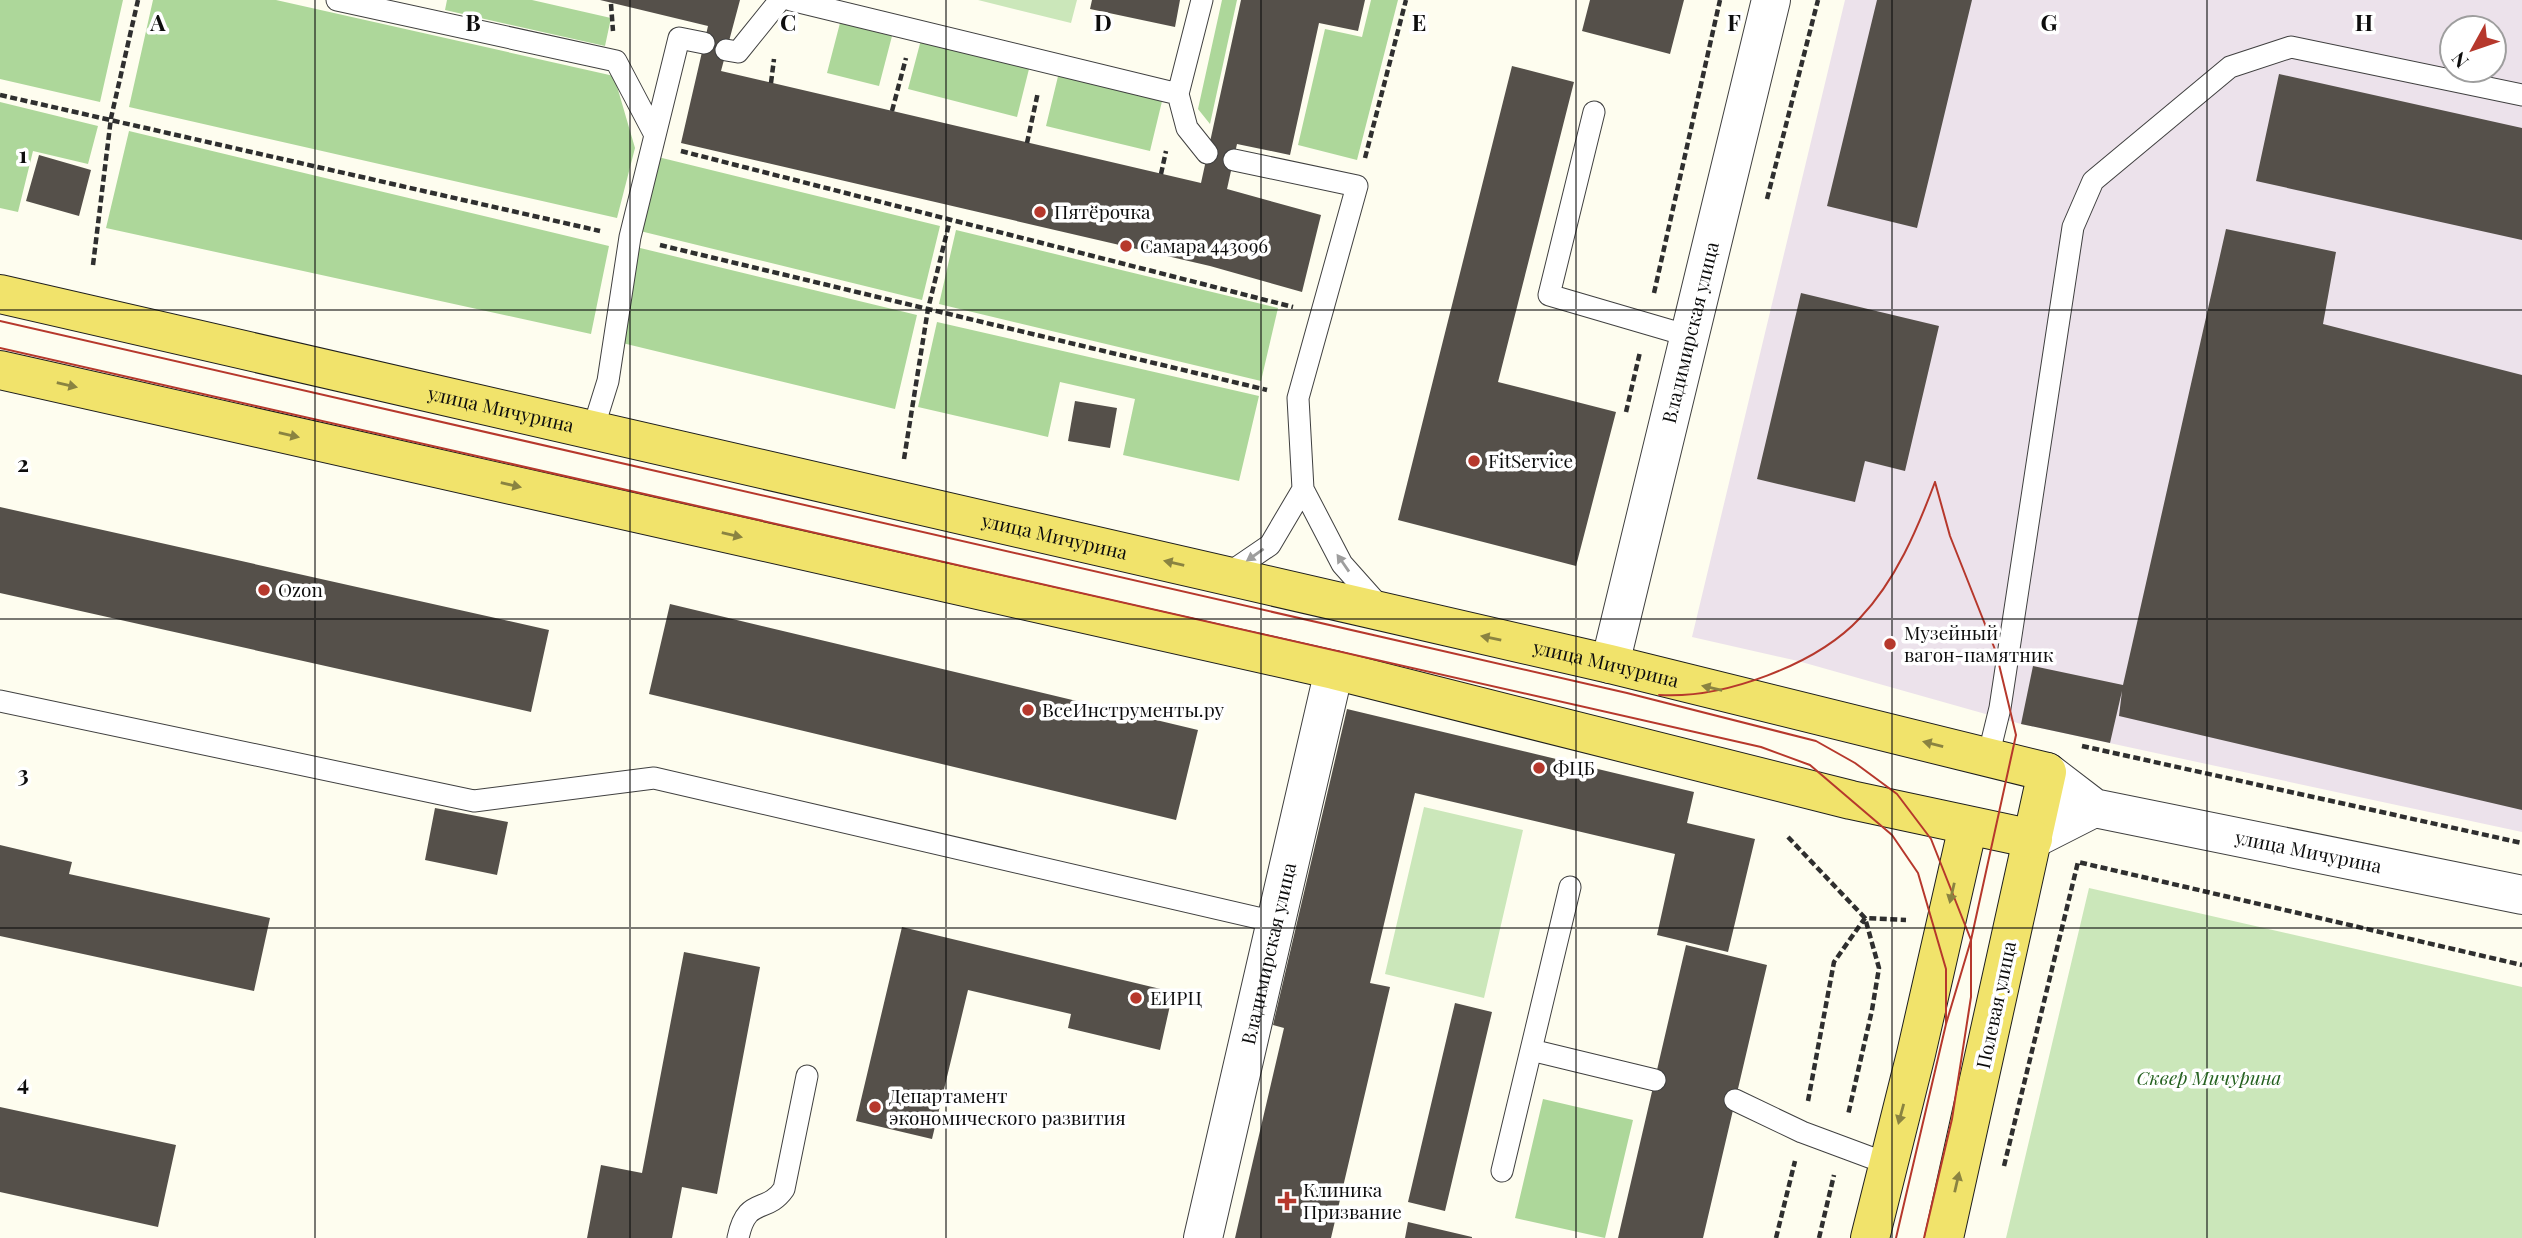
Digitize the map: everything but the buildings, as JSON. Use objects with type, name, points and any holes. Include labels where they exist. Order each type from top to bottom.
[{"type":"main road","name":"улица Мичурина","points":[[0,294],[1610,664],[1988,757],[2058,758]]},
{"type":"main road","points":[[0,370],[1334,670],[1851,800],[2033,839]]},
{"type":"main road","name":"Полевая улица","points":[[1944,1238],[2033,839],[2058,758]]},
{"type":"main road","points":[[1870,1238],[1916,1054],[1968,826]]},
{"type":"street","name":"Владимирская улица","points":[[1610,664],[1771,0]]},
{"type":"street","name":"Владимирская улица","points":[[1203,1238],[1334,670]]},
{"type":"street","name":"улица Мичурина","points":[[2058,758],[2094,808],[2522,895]]},
{"type":"street","points":[[2033,839],[2094,808]]},
{"type":"lane","points":[[337,0],[616,61],[655,135]]},
{"type":"lane","points":[[726,50],[738,52],[780,0]]},
{"type":"lane","points":[[791,0],[1178,94]]},
{"type":"lane","points":[[1202,0],[1178,94],[1187,128],[1208,153]]},
{"type":"lane","points":[[593,429],[608,381],[630,237],[679,38],[704,43]]},
{"type":"lane","points":[[1988,757],[2000,708],[2073,227],[2093,181],[2230,67],[2291,47],[2522,95]]},
{"type":"lane","points":[[1594,112],[1549,295],[1689,336]]},
{"type":"lane","points":[[1234,160],[1357,186],[1298,398],[1303,489],[1342,564],[1388,615]]},
{"type":"lane","points":[[1226,575],[1270,545],[1303,489]]},
{"type":"lane","points":[[0,701],[474,801],[654,778],[1275,922]]},
{"type":"lane","points":[[1502,1171],[1570,887]]},
{"type":"lane","points":[[1531,1050],[1654,1080]]},
{"type":"lane","points":[[738,1238],[742,1222],[750,1210],[778,1199],[784,1189],[807,1076]]},
{"type":"lane","points":[[1735,1100],[1802,1132],[1888,1164]]},
{"type":"path","points":[[93,265],[111,118],[138,0]]},
{"type":"path","points":[[1357,186],[1406,0]]},
{"type":"path","points":[[1767,201],[1818,0]]},
{"type":"path","points":[[892,111],[913,30]]},
{"type":"path","points":[[1027,143],[1044,61]]},
{"type":"path","points":[[655,135],[684,153],[1321,314]]},
{"type":"path","points":[[904,459],[929,309],[950,220]]},
{"type":"path","points":[[2058,758],[2522,843]]},
{"type":"path","points":[[1788,837],[1865,918],[1879,968],[1872,1010],[1819,1238]]},
{"type":"path","points":[[2002,1175],[2078,862],[2522,965]]},
{"type":"path","points":[[1776,1238],[1802,1132],[1834,962],[1865,918]]},
{"type":"shaded area","points":[[1845,0],[2522,0],[2522,832],[2021,724],[1798,661],[1692,637]]},
{"type":"green space","points":[[0,0],[123,0],[100,102],[0,79]]},
{"type":"green space","points":[[153,0],[276,0],[614,76],[635,148],[617,218],[129,107]]},
{"type":"green space","points":[[447,0],[532,0],[611,18],[605,46],[445,10]]},
{"type":"green space","points":[[978,0],[1077,0],[1071,23]]},
{"type":"green space","points":[[1222,0],[1237,0],[1210,124],[1198,109]]},
{"type":"green space","points":[[1371,0],[1398,0],[1357,160],[1298,145],[1325,29],[1362,37]]},
{"type":"green space","points":[[840,23],[892,36],[879,86],[827,73]]},
{"type":"green space","points":[[922,36],[1030,65],[1017,117],[908,89]]},
{"type":"green space","points":[[1060,68],[1164,93],[1150,151],[1046,126]]},
{"type":"green space","points":[[0,102],[98,126],[88,164],[33,151],[18,212],[0,208]]},
{"type":"green space","points":[[129,131],[609,246],[591,334],[106,228]]},
{"type":"green space","points":[[658,157],[940,226],[922,300],[640,231]]},
{"type":"green space","points":[[956,230],[1278,308],[1261,381],[939,304]]},
{"type":"green space","points":[[636,247],[917,315],[895,409],[614,341]]},
{"type":"green space","points":[[937,322],[1259,396],[1239,481],[1123,455],[1135,399],[1060,382],[1048,437],[918,407]]},
{"type":"green space","points":[[1424,807],[1523,830],[1484,998],[1385,974]]},
{"type":"green space","name":"Сквер Мичурина","points":[[2089,888],[2522,987],[2522,1238],[2006,1238]]},
{"type":"green space","points":[[1543,1099],[1633,1120],[1605,1238],[1515,1218]]},
{"type":"tram line","points":[[0,321],[1627,693],[1816,741],[1855,763],[1897,794],[1931,839],[1971,940],[1971,997],[1952,1119],[1924,1238]]},
{"type":"tram line","points":[[0,348],[1761,747],[1810,765],[1892,835],[1918,873],[1946,969],[1946,1024]]},
{"type":"tram line","points":[[1659,695],[1711,691],[1767,676],[1794,664],[1841,635],[1873,603],[1895,571],[1935,482]]},
{"type":"tram line","points":[[1896,1238],[1946,1024],[1971,940],[2016,735],[1996,652],[1950,536],[1935,482]]},
{"type":"place","name":"Пятёрочка","points":[[1040,212]]},
{"type":"place","name":"Самара 443096","points":[[1126,246]]},
{"type":"place","name":"FitService","points":[[1474,461]]},
{"type":"place","name":"Ozon","points":[[264,590]]},
{"type":"place","name":"Музейный вагон-памятник","points":[[1890,644]]},
{"type":"place","name":"ВсеИнструменты.ру","points":[[1028,710]]},
{"type":"place","name":"ФЦБ","points":[[1539,768]]},
{"type":"place","name":"ЕИРЦ","points":[[1136,998]]},
{"type":"place","name":"Департамент экономического развития","points":[[875,1107]]},
{"type":"place","name":"Клиника Призвание","points":[[1287,1201]]}]
